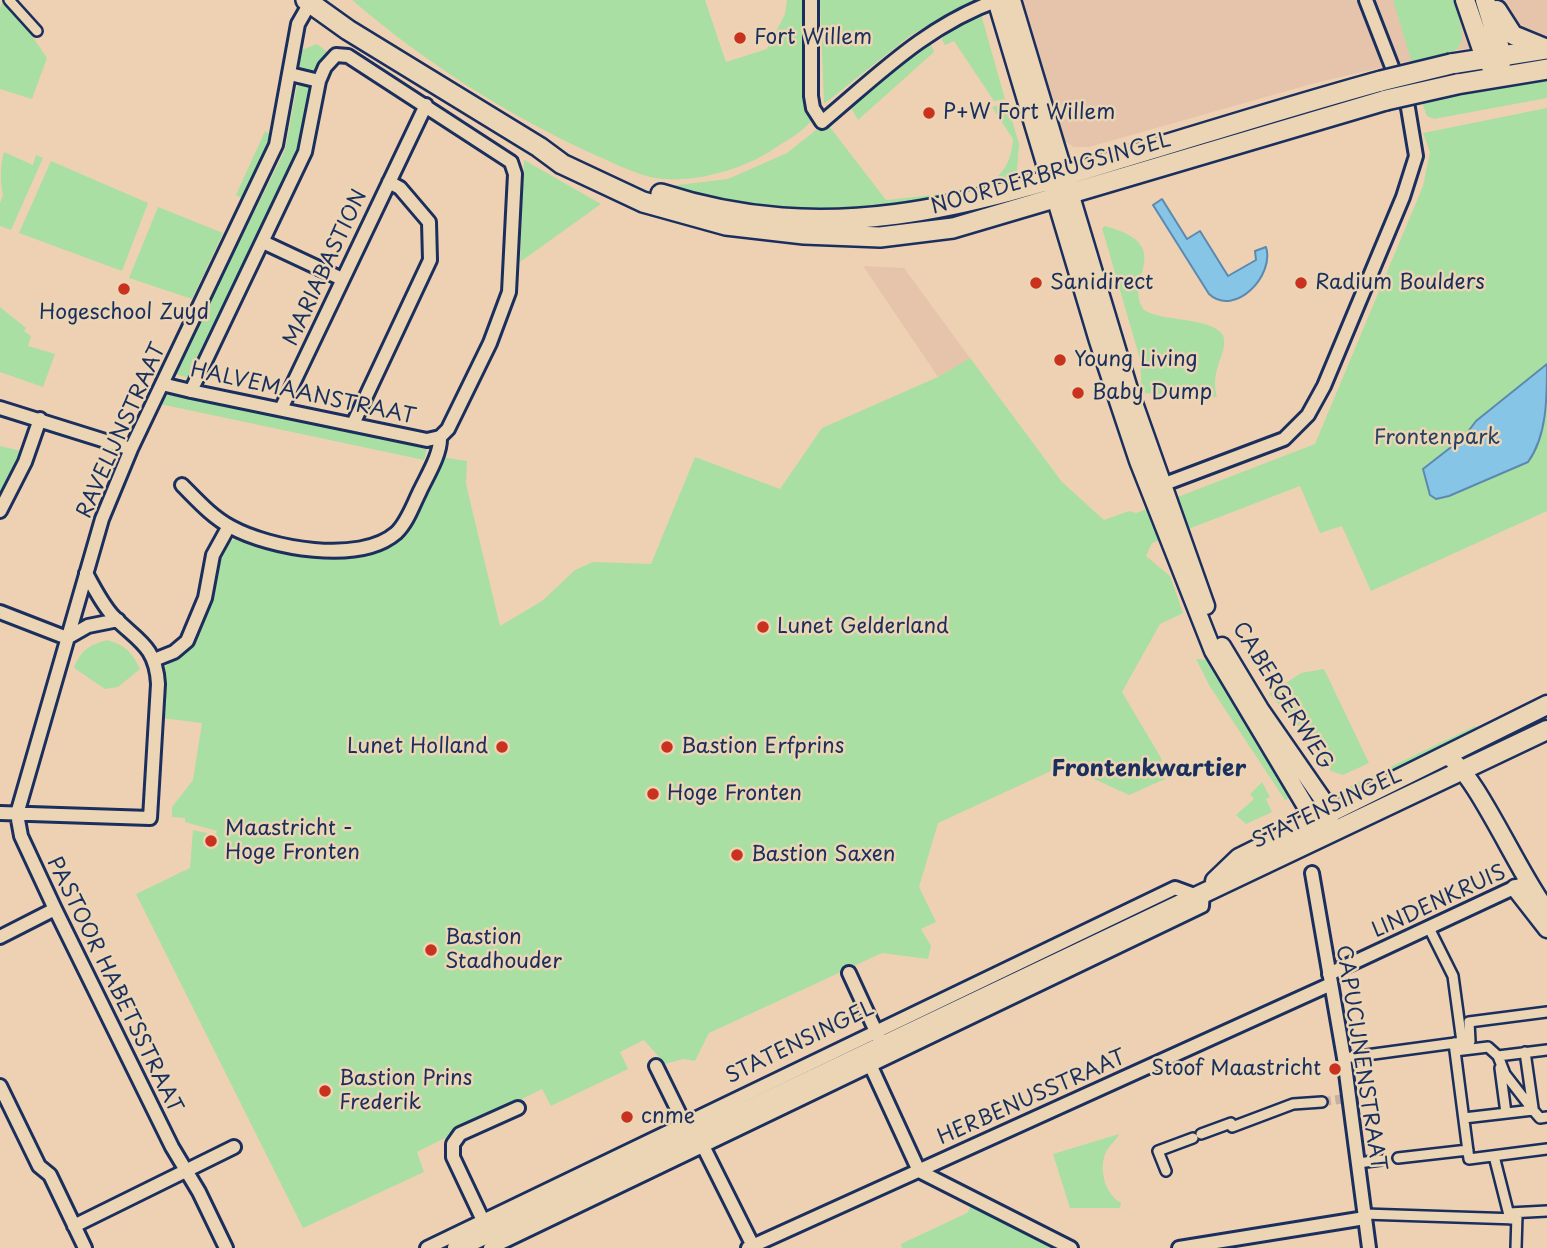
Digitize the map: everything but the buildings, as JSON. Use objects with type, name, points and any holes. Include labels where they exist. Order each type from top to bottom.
[{"type":"main road","points":[[1465,0],[1493,57],[1499,76]]},
{"type":"main road","points":[[1485,0],[1493,57]]},
{"type":"main road","points":[[1493,0],[1508,32],[1547,49]]},
{"type":"main road","name":"NOORDERBRUGSINGEL","points":[[314,1],[348,30],[371,41],[576,172],[643,202],[755,230],[841,237],[914,235],[953,228],[1064,197],[1383,91],[1451,64],[1547,49]]},
{"type":"main road","name":"NOORDERBRUGSINGEL","points":[[539,147],[665,196],[742,212],[816,220],[867,219],[929,212],[1383,91],[1457,84],[1547,69]]},
{"type":"main road","name":"STATENSINGEL","points":[[1201,891],[1233,862],[1547,705]]},
{"type":"main road","name":"STATENSINGEL","points":[[457,1248],[491,1239],[694,1135],[867,1059],[879,1038],[1331,833],[1547,730]]},
{"type":"street","points":[[9,0],[37,31]]},
{"type":"street","points":[[811,0],[811,96],[813,108],[822,122],[907,48],[959,16],[997,0]]},
{"type":"street","name":"CABERGERWEG","points":[[997,0],[1058,177]]},
{"type":"street","name":"CABERGERWEG","points":[[1012,0],[1122,416],[1160,495],[1174,535],[1223,648],[1331,833]]},
{"type":"street","points":[[1160,495],[1263,450],[1296,431],[1324,386],[1397,213],[1415,166],[1416,142],[1408,108],[1366,0]]},
{"type":"street","name":"RAVELIJNSTRAAT","points":[[17,814],[102,519],[131,449],[276,145],[298,24],[314,1]]},
{"type":"street","name":"HALVEMAANSTRAAT","points":[[162,384],[426,440],[440,437],[447,429],[490,342],[509,292],[515,174],[508,159],[348,56],[336,55],[328,62],[319,80]]},
{"type":"street","points":[[191,391],[307,146],[319,80],[290,74]]},
{"type":"street","name":"MARIABASTION","points":[[281,409],[426,105]]},
{"type":"street","name":"MARIABASTION","points":[[353,424],[430,260],[429,222],[400,188],[389,182]]},
{"type":"street","points":[[263,242],[342,279]]},
{"type":"street","points":[[0,408],[131,449]]},
{"type":"street","points":[[0,511],[25,462],[40,419]]},
{"type":"street","points":[[182,485],[229,526],[254,537],[302,548],[336,550],[380,542],[395,534],[404,522],[430,469],[440,437]]},
{"type":"street","points":[[154,660],[174,652],[187,641],[205,598],[213,555],[229,526]]},
{"type":"street","points":[[0,813],[150,818],[158,684],[154,660],[139,638],[118,620],[86,573]]},
{"type":"street","points":[[0,612],[67,638],[101,622],[118,620]]},
{"type":"street","points":[[1445,755],[1465,770],[1521,885],[1540,903],[1547,929]]},
{"type":"street","name":"PASTOOR HABETSSTRAAT","points":[[17,814],[19,831],[55,909],[226,1248]]},
{"type":"street","name":"CAPUCIJNENSTRAAT","points":[[1312,873],[1343,1058],[1346,1099],[1369,1248]]},
{"type":"street","name":"LINDENKRUIS","points":[[1330,979],[1449,918],[1521,885]]},
{"type":"street","name":"STATENSINGEL","points":[[867,1059],[1202,906],[1201,891]]},
{"type":"street","points":[[0,937],[55,909]]},
{"type":"street","points":[[1429,928],[1453,976],[1464,1022],[1464,1118],[1469,1159],[1547,1149]]},
{"type":"street","points":[[849,973],[879,1038]]},
{"type":"street","name":"HERBENUSSTRAAT","points":[[751,1247],[1330,979]]},
{"type":"street","points":[[1464,1022],[1547,1012]]},
{"type":"street","name":"STATENSINGEL","points":[[694,1135],[879,1038]]},
{"type":"street","points":[[1343,1058],[1462,1045],[1488,1047],[1498,1056],[1505,1074],[1533,1110],[1540,1118],[1547,1117]]},
{"type":"street","points":[[1498,1056],[1547,1050]]},
{"type":"street","points":[[1525,1052],[1533,1110]]},
{"type":"street","points":[[1498,1056],[1506,1113]]},
{"type":"street","points":[[867,1059],[919,1171],[1071,1248]]},
{"type":"street","points":[[656,1066],[751,1247]]},
{"type":"street","points":[[0,1086],[39,1166],[50,1175],[85,1248]]},
{"type":"street","points":[[1166,1171],[1158,1152],[1231,1123],[1233,1127],[1293,1104],[1322,1102]]},
{"type":"street","points":[[491,1239],[453,1157],[453,1144],[460,1134],[518,1108]]},
{"type":"street","points":[[1464,1118],[1533,1110]]},
{"type":"street","points":[[74,1226],[234,1147]]},
{"type":"street","points":[[1398,1158],[1468,1150]]},
{"type":"street","points":[[1494,1156],[1513,1216],[1516,1248]]},
{"type":"street","points":[[1358,1163],[1381,1160]]},
{"type":"street","points":[[1179,1248],[1365,1216],[1513,1216],[1547,1211]]},
{"type":"street","name":"STATENSINGEL","points":[[427,1248],[491,1239]]},
{"type":"shaded area","points":[[1015,0],[1547,0],[1547,39],[1456,50],[1315,83],[1089,147],[1074,147],[1060,138]]},
{"type":"shaded area","points":[[863,266],[904,268],[970,358],[938,377]]},
{"type":"green space","points":[[3,0],[12,0],[11,5],[47,58],[32,99],[0,89],[0,8]]},
{"type":"green space","points":[[352,0],[705,0],[726,62],[767,49],[785,14],[787,0],[805,0],[807,96],[811,121],[772,150],[732,169],[685,179],[647,176],[563,140],[499,105],[408,45]]},
{"type":"green space","points":[[820,0],[975,0],[911,35],[824,104]]},
{"type":"green space","points":[[1393,0],[1454,0],[1462,31],[1458,48],[1442,56],[1412,63]]},
{"type":"green space","points":[[981,14],[1005,99],[994,101],[954,41],[945,45],[942,40],[944,32]]},
{"type":"green space","points":[[930,42],[934,52],[858,120],[851,108],[852,102],[894,65]]},
{"type":"green space","points":[[317,44],[329,53],[317,72],[303,70],[297,64],[299,51]]},
{"type":"green space","points":[[1547,76],[1547,98],[1434,119],[1427,116],[1421,100]]},
{"type":"green space","points":[[305,85],[311,88],[302,143],[189,378],[174,374],[285,150],[297,86]]},
{"type":"green space","points":[[1007,103],[1019,144],[1016,182],[916,208],[785,214],[653,188],[728,179],[787,153],[826,122],[886,200],[962,190],[990,181],[999,175],[1008,163],[1013,139],[992,107]]},
{"type":"green space","name":"Frontenpark","points":[[1547,108],[1547,511],[1371,591],[1342,526],[1320,533],[1300,486],[1152,543],[1146,556],[1170,576],[1183,613],[1160,624],[1122,692],[1161,758],[1165,779],[1129,795],[1064,765],[938,823],[919,887],[936,922],[921,929],[931,946],[928,959],[882,953],[709,1033],[695,1061],[683,1059],[665,1064],[644,1040],[620,1052],[628,1069],[551,1106],[542,1089],[417,1152],[424,1172],[303,1228],[136,894],[190,868],[193,830],[215,835],[217,831],[185,822],[185,818],[172,817],[172,807],[193,780],[202,723],[161,718],[162,670],[192,640],[195,641],[212,598],[219,565],[216,560],[222,545],[236,539],[382,547],[394,542],[412,522],[441,457],[467,461],[466,484],[500,626],[542,601],[575,570],[593,562],[651,564],[695,457],[780,489],[822,428],[938,377],[970,358],[1062,482],[1104,520],[1129,511],[1136,513],[1315,444],[1423,186],[1430,152],[1423,133]]},
{"type":"green space","points":[[265,131],[272,136],[242,198],[236,195]]},
{"type":"green space","points":[[4,152],[33,165],[36,155],[43,158],[11,230],[0,226],[0,203],[3,195],[1,168]]},
{"type":"green space","points":[[524,160],[601,204],[520,262]]},
{"type":"green space","points":[[51,161],[148,203],[122,271],[19,233]]},
{"type":"green space","points":[[158,207],[223,233],[192,299],[129,278]]},
{"type":"green space","points":[[1105,226],[1127,234],[1139,243],[1144,253],[1139,298],[1144,310],[1164,317],[1208,325],[1223,335],[1223,349],[1215,378],[1217,397],[1142,393],[1140,359],[1102,228]]},
{"type":"green space","points":[[0,307],[26,328],[24,331],[31,336],[28,346],[55,354],[43,387],[0,372]]},
{"type":"green space","points":[[168,390],[428,444],[424,460],[160,404]]},
{"type":"green space","points":[[0,446],[21,451],[0,492]]},
{"type":"green space","points":[[107,640],[127,650],[140,669],[118,687],[105,689],[74,668],[86,649]]},
{"type":"green space","points":[[1196,659],[1212,660],[1231,697],[1292,797],[1285,800],[1209,685]]},
{"type":"green space","points":[[1324,669],[1369,763],[1343,775],[1331,771],[1294,720],[1307,714],[1303,707],[1290,716],[1269,694],[1301,673]]},
{"type":"green space","points":[[1475,726],[1480,731],[1348,795],[1345,789]]},
{"type":"green space","points":[[1262,782],[1270,797],[1266,799],[1272,812],[1246,824],[1236,815],[1254,799],[1250,794]]},
{"type":"green space","points":[[1119,1134],[1106,1152],[1103,1173],[1111,1194],[1121,1203],[1120,1208],[1070,1208],[1053,1154]]},
{"type":"green space","points":[[972,1204],[1060,1248],[902,1248],[901,1244],[967,1213]]},
{"type":"water","points":[[1162,199],[1187,239],[1200,231],[1228,276],[1256,260],[1255,251],[1266,247],[1265,270],[1251,290],[1230,301],[1219,300],[1209,294],[1153,205]]},
{"type":"water","points":[[1547,364],[1542,429],[1528,462],[1449,496],[1436,499],[1430,495],[1423,469],[1464,437],[1476,421]]},
{"type":"tunnel","points":[[1322,1102],[1342,1099]]},
{"type":"place","name":"Fort Willem","points":[[740,38]]},
{"type":"place","name":"P+W Fort Willem","points":[[929,113]]},
{"type":"place","name":"Sanidirect","points":[[1036,283]]},
{"type":"place","name":"Radium Boulders","points":[[1301,283]]},
{"type":"place","name":"Hogeschool Zuyd","points":[[124,289]]},
{"type":"place","name":"Young Living","points":[[1060,360]]},
{"type":"place","name":"Baby Dump","points":[[1078,393]]},
{"type":"place","name":"Lunet Gelderland","points":[[763,627]]},
{"type":"place","name":"Lunet Holland","points":[[502,747]]},
{"type":"place","name":"Bastion Erfprins","points":[[667,747]]},
{"type":"place","name":"Hoge Fronten","points":[[653,794]]},
{"type":"place","name":"Maastricht - Hoge Fronten","points":[[211,841]]},
{"type":"place","name":"Bastion Saxen","points":[[737,855]]},
{"type":"place","name":"Bastion Stadhouder","points":[[431,950]]},
{"type":"place","name":"Stoof Maastricht","points":[[1335,1069]]},
{"type":"place","name":"Bastion Prins Frederik","points":[[325,1091]]},
{"type":"place","name":"cnme","points":[[627,1117]]},
{"type":"district","name":"Frontenkwartier","points":[[1149,770]]}]
